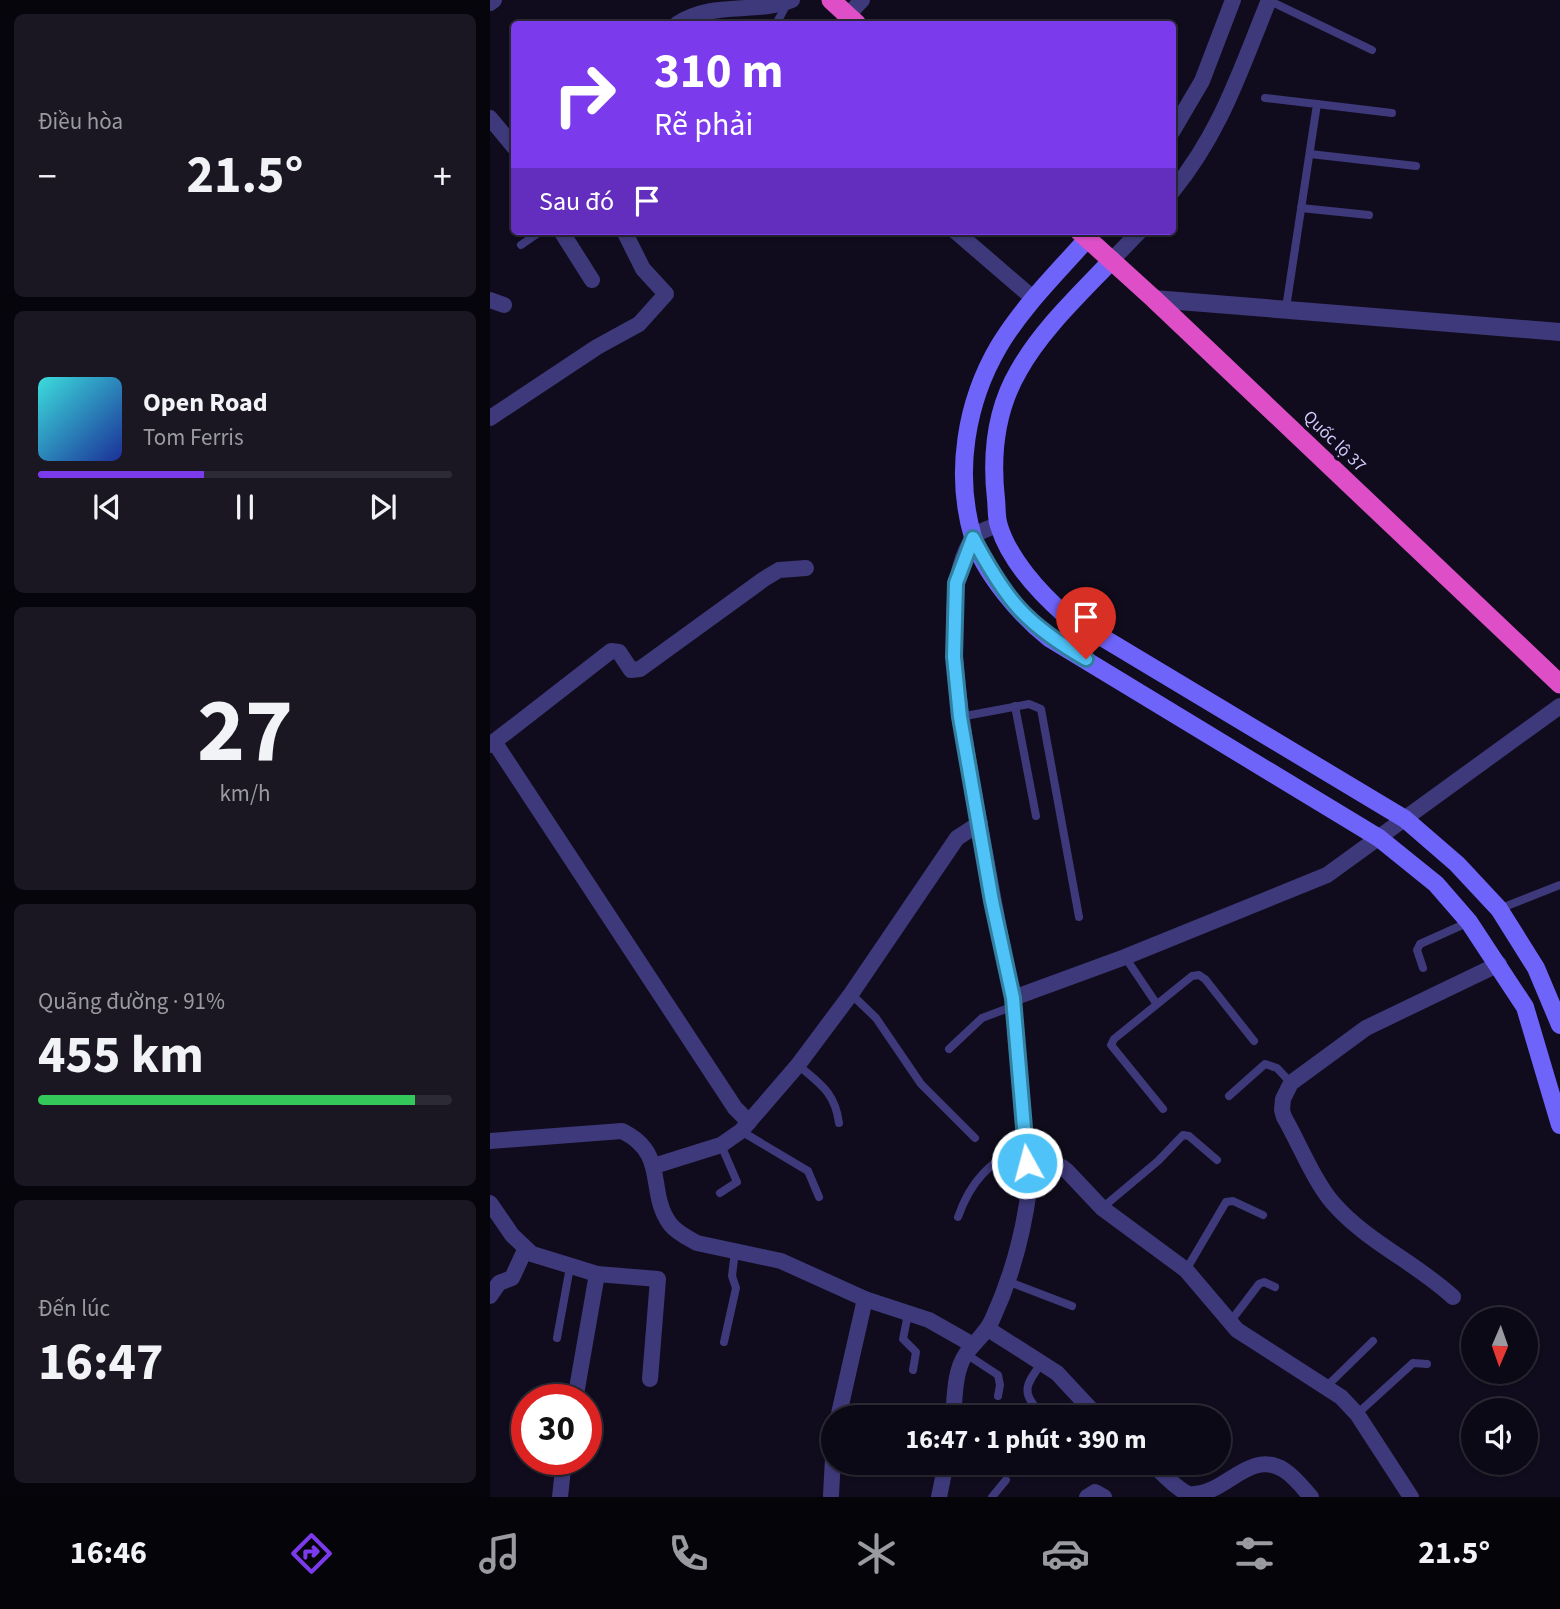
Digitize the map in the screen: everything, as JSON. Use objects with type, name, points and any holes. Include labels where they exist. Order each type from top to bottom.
[{"type":"highway","points":[[831,0],[852,20]]},
{"type":"highway","name":"Quốc lộ 37","points":[[1088,236],[1560,684]]},
{"type":"main road","points":[[1088,236],[1006,335],[986,371],[967,428],[965,476],[987,530],[1008,597],[1027,620],[1049,638],[1379,838],[1436,884],[1469,922],[1525,1007],[1560,1125]]},
{"type":"main road","points":[[987,530],[1000,410],[1009,388],[1032,350],[1111,260]]},
{"type":"main road","points":[[987,530],[1016,558],[1046,599],[1065,615],[1405,819],[1457,864],[1499,909],[1536,968],[1560,1025]]},
{"type":"street","points":[[490,3],[494,0]]},
{"type":"street","points":[[852,20],[862,0]]},
{"type":"street","points":[[1176,125],[1202,81],[1233,0]]},
{"type":"street","points":[[1176,187],[1194,165],[1220,121],[1268,0]]},
{"type":"street","points":[[682,21],[713,9],[762,8],[790,1]]},
{"type":"street","points":[[490,118],[511,143]]},
{"type":"street","points":[[564,235],[592,280]]},
{"type":"street","points":[[490,418],[597,347],[639,324],[666,294],[643,269],[626,235]]},
{"type":"street","points":[[960,235],[1034,299]]},
{"type":"street","points":[[1111,260],[1136,235]]},
{"type":"street","points":[[1154,299],[1560,332]]},
{"type":"street","points":[[954,1405],[957,1379],[970,1350],[988,1329],[1007,1281],[1025,1221],[1029,1190],[1013,1002],[992,901],[960,717],[954,657],[956,583],[987,530]]},
{"type":"street","points":[[745,1127],[735,1108],[492,744],[611,651],[619,652],[629,668],[637,671],[764,579],[779,570],[806,568]]},
{"type":"street","points":[[1013,1002],[1327,875],[1560,706]]},
{"type":"street","points":[[654,1166],[721,1145],[745,1127],[798,1065],[851,994],[957,838],[980,822]]},
{"type":"street","points":[[1452,1297],[1424,1272],[1374,1240],[1331,1201],[1282,1110],[1286,1088],[1291,1083],[1382,1018],[1499,964]]},
{"type":"street","points":[[490,1141],[622,1130],[633,1136],[648,1153],[654,1166],[665,1214],[677,1231],[698,1242],[781,1261],[865,1298],[940,1326],[970,1350]]},
{"type":"street","points":[[1029,1190],[1062,1167],[1102,1208],[1186,1270],[1230,1322],[1255,1343],[1341,1397],[1357,1414],[1411,1497]]},
{"type":"street","points":[[490,1203],[524,1250],[597,1274],[659,1280],[650,1379]]},
{"type":"street","points":[[490,1296],[499,1283],[512,1278],[524,1250]]},
{"type":"street","points":[[578,1384],[597,1274]]},
{"type":"street","points":[[841,1405],[865,1298]]},
{"type":"street","points":[[988,1329],[1057,1373],[1087,1405]]},
{"type":"street","points":[[1165,1475],[1186,1494],[1195,1496],[1221,1490],[1257,1466],[1266,1465],[1281,1468],[1311,1497]]},
{"type":"street","points":[[560,1497],[562,1475]]},
{"type":"street","points":[[831,1495],[832,1475]]},
{"type":"street","points":[[940,1497],[944,1475]]},
{"type":"street","points":[[1087,1497],[1095,1492],[1104,1497]]},
{"type":"lane","points":[[1268,0],[1373,50]]},
{"type":"lane","points":[[778,21],[790,1]]},
{"type":"lane","points":[[1265,98],[1392,113]]},
{"type":"lane","points":[[1286,310],[1317,104]]},
{"type":"lane","points":[[1310,154],[1416,166]]},
{"type":"lane","points":[[1301,208],[1369,215]]},
{"type":"lane","points":[[521,245],[535,235]]},
{"type":"lane","points":[[960,717],[1015,706],[1036,706],[1043,715],[1079,917]]},
{"type":"lane","points":[[1015,706],[1036,816]]},
{"type":"lane","points":[[1499,909],[1560,885]]},
{"type":"lane","points":[[1423,968],[1417,950],[1420,944],[1469,922]]},
{"type":"lane","points":[[1125,957],[1156,1003]]},
{"type":"lane","points":[[1163,1109],[1111,1045],[1114,1039],[1156,1003],[1192,976],[1205,978],[1254,1041]]},
{"type":"lane","points":[[851,994],[876,1018],[921,1084],[975,1138]]},
{"type":"lane","points":[[949,1049],[982,1018],[1013,1002]]},
{"type":"lane","points":[[1229,1096],[1265,1064],[1277,1068],[1291,1083]]},
{"type":"lane","points":[[798,1065],[830,1093],[837,1108],[839,1123]]},
{"type":"lane","points":[[745,1127],[808,1171],[819,1197]]},
{"type":"lane","points":[[1102,1208],[1158,1161],[1183,1135],[1189,1136],[1217,1160]]},
{"type":"lane","points":[[720,1193],[737,1182],[721,1145]]},
{"type":"lane","points":[[958,1217],[965,1196],[990,1165],[1024,1145]]},
{"type":"lane","points":[[1186,1270],[1226,1202],[1233,1201],[1263,1215]]},
{"type":"lane","points":[[724,1342],[736,1288],[732,1276],[735,1251]]},
{"type":"lane","points":[[557,1338],[570,1267]]},
{"type":"lane","points":[[1007,1281],[1072,1306]]},
{"type":"lane","points":[[1230,1322],[1259,1284],[1264,1282],[1275,1287]]},
{"type":"lane","points":[[908,1314],[903,1339],[916,1352],[913,1370]]},
{"type":"lane","points":[[1326,1387],[1373,1341]]},
{"type":"lane","points":[[970,1350],[998,1375],[998,1396]]},
{"type":"lane","points":[[1357,1414],[1413,1363],[1427,1364]]},
{"type":"lane","points":[[1033,1405],[1027,1388],[1028,1381],[1041,1364]]},
{"type":"lane","points":[[992,1497],[1006,1480]]},
{"type":"route","points":[[1027,1163],[1013,998],[992,901],[960,717],[954,657],[956,583],[965,553],[973,538],[1008,597],[1027,620],[1049,638],[1086,659]]}]
